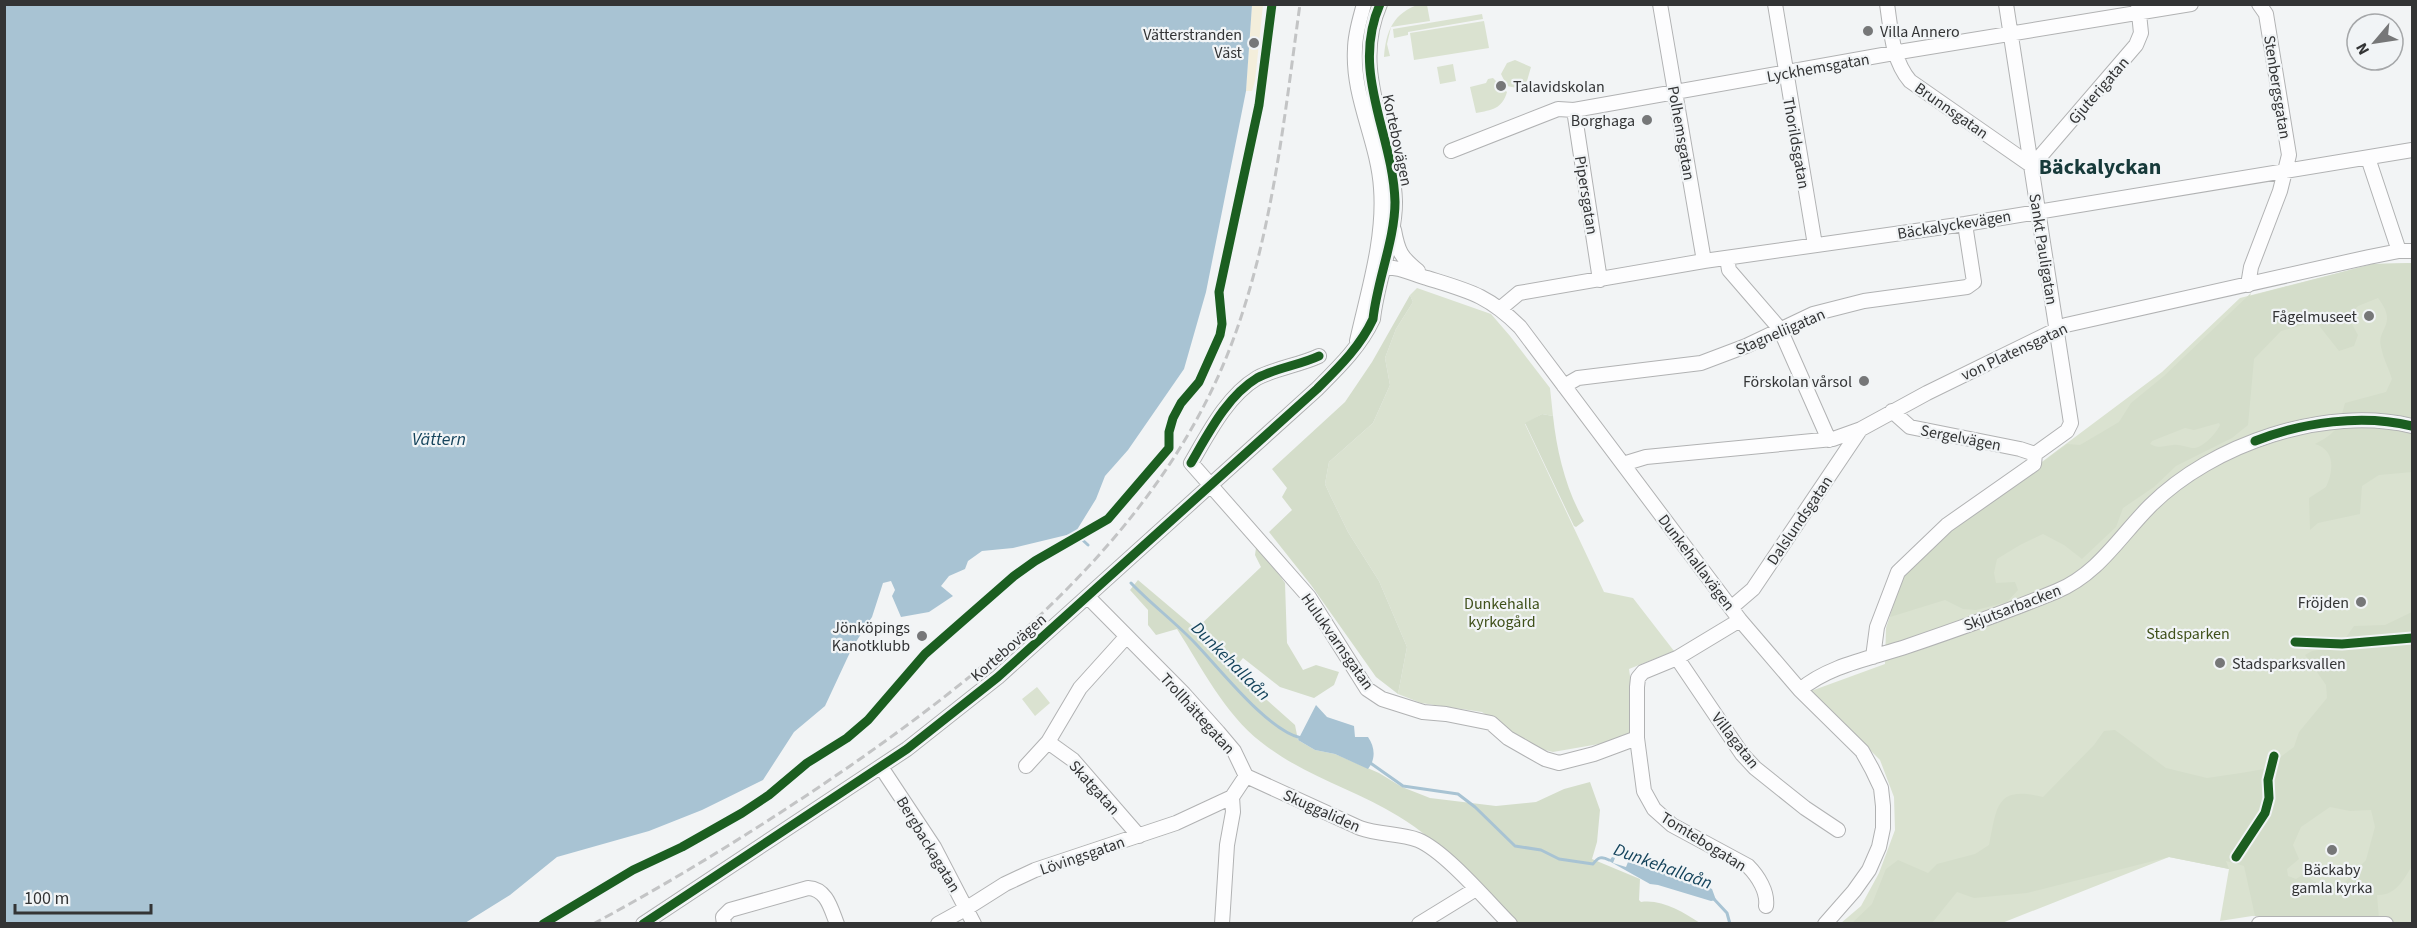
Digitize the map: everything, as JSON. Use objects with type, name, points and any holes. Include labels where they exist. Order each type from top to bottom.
[{"type":"street","name":"Kortebovägen","points":[[644,924],[881,767],[998,677],[1317,389],[1355,348],[1373,319],[1393,225],[1395,205],[1393,174],[1371,87],[1368,58],[1371,29],[1380,4]]},
{"type":"street","name":"Polhemsgatan","points":[[1660,4],[1704,261]]},
{"type":"street","name":"Thorildsgatan","points":[[1775,4],[1815,245]]},
{"type":"street","name":"Brunnsgatan","points":[[1887,4],[1895,53],[1901,69],[1910,81],[2032,166]]},
{"type":"street","name":"Sankt Pauligatan","points":[[2006,4],[2071,423],[2067,431],[2035,454]]},
{"type":"street","name":"Lyckhemsgatan","points":[[1450,151],[1542,117],[1555,109],[1574,110],[1786,74],[2139,9],[2191,4]]},
{"type":"street","name":"Stenbergsgatan","points":[[2248,285],[2251,267],[2286,171],[2289,155],[2266,14],[2259,4]]},
{"type":"street","name":"Kortebovägen","points":[[1355,348],[1383,268],[1380,173],[1359,91],[1355,65],[1356,39],[1364,5]]},
{"type":"street","name":"Gjuterigatan","points":[[2032,166],[2136,45],[2141,33],[2139,9]]},
{"type":"street","name":"Pipersgatan","points":[[1574,110],[1600,280]]},
{"type":"street","name":"Bäckalyckevägen","points":[[1501,308],[1509,299],[1520,293],[1704,261],[1965,224],[2412,150]]},
{"type":"street","points":[[2368,158],[2406,251]]},
{"type":"street","name":"Stagneliigatan","points":[[1564,386],[1578,378],[1701,363],[1746,346],[1813,314],[1864,301],[1967,287],[1974,282],[1965,224]]},
{"type":"street","points":[[1393,225],[1397,248],[1402,258],[1427,278]]},
{"type":"street","name":"von Platensgatan","points":[[1623,464],[1646,457],[1828,440],[1861,429],[1892,411],[2057,329],[2075,323],[2406,251]]},
{"type":"street","points":[[1727,258],[1730,270],[1780,329],[1828,440]]},
{"type":"street","name":"Dunkehallavägen","points":[[1383,268],[1393,267],[1474,293],[1501,308],[1520,327],[1740,620],[1800,690],[1862,752],[1881,788],[1883,828],[1879,847],[1869,870],[1825,924]]},
{"type":"street","name":"Hulukvarnsgatan","points":[[1319,356],[1259,377],[1244,388],[1226,408],[1191,463],[1309,597],[1367,688],[1382,699],[1423,712],[1491,723],[1508,738],[1545,759],[1559,763],[1594,754],[1637,738]]},
{"type":"street","name":"Sergelvägen","points":[[1892,411],[1911,427],[2035,454]]},
{"type":"street","name":"Skjutsarbacken","points":[[1800,690],[1820,676],[1962,626],[2074,583],[2101,561],[2171,485],[2200,466],[2255,441],[2336,421],[2362,420],[2412,426]]},
{"type":"street","name":"Dalslundsgatan","points":[[1732,607],[1753,589],[1861,429]]},
{"type":"street","points":[[1873,657],[1877,627],[1898,572],[1947,525],[2034,464],[2035,454]]},
{"type":"street","name":"Trollhättegatan","points":[[1088,597],[1184,694],[1218,732],[1234,751],[1246,776]]},
{"type":"street","name":"Tomtebogatan","points":[[1740,620],[1677,658],[1650,668],[1638,678],[1637,738],[1644,791],[1654,809],[1672,825],[1748,866],[1763,889],[1767,898],[1766,906]]},
{"type":"street","points":[[1026,766],[1048,742],[1080,688],[1126,637]]},
{"type":"street","name":"Villagatan","points":[[1677,658],[1742,754],[1755,768],[1838,830]]},
{"type":"street","name":"Skatgatan","points":[[1048,742],[1073,760],[1139,836]]},
{"type":"street","name":"Bergbackagatan","points":[[881,767],[934,847],[974,924]]},
{"type":"street","points":[[1222,924],[1227,845],[1233,812],[1232,797],[1246,776]]},
{"type":"street","name":"Skuggaliden","points":[[1246,776],[1360,828],[1403,836],[1428,845],[1510,924]]},
{"type":"street","name":"Lövingsgatan","points":[[938,924],[1005,884],[1035,870],[1176,823],[1232,797]]},
{"type":"street","points":[[725,918],[808,888],[816,888],[826,898],[837,924]]},
{"type":"street","points":[[1419,924],[1476,889]]},
{"type":"street","points":[[2259,924],[2386,924]]},
{"type":"green space","points":[[1420,4],[1427,5],[1430,21],[1391,27],[1403,12]]},
{"type":"green space","points":[[1482,14],[1483,19],[1408,32],[1408,35],[1394,38],[1393,29]]},
{"type":"green space","points":[[1484,21],[1489,48],[1414,60],[1410,33]]},
{"type":"green space","points":[[1391,28],[1387,44],[1390,56],[1384,57],[1387,39]]},
{"type":"green space","points":[[1515,60],[1531,67],[1527,81],[1517,88],[1507,86],[1501,74],[1507,63]]},
{"type":"green space","points":[[1453,64],[1456,81],[1440,84],[1437,67]]},
{"type":"green space","points":[[1493,78],[1507,92],[1505,98],[1496,108],[1476,113],[1470,87],[1486,83],[1488,79]]},
{"type":"green space","name":"Stadsparken","points":[[2412,263],[2412,923],[2395,923],[2392,920],[2379,919],[2252,916],[2220,921],[2229,869],[2169,857],[2002,923],[1841,923],[1861,906],[1879,873],[1895,830],[1894,797],[1880,760],[1811,691],[1885,664],[1886,628],[1902,578],[1951,530],[2162,372],[2240,298],[2373,264]]},
{"type":"green space","points":[[2412,263],[2412,472],[2379,475],[2362,486],[2360,514],[2318,523],[2310,530],[2309,498],[2326,487],[2331,468],[2331,461],[2326,451],[2315,444],[2336,428],[2345,403],[2386,392],[2392,379],[2380,341],[2386,326],[2387,315],[2378,298],[2358,306],[2348,317],[2358,335],[2354,346],[2339,351],[2317,323],[2281,331],[2254,359],[2248,425],[2232,438],[2176,466],[2154,487],[2123,508],[2116,527],[2082,559],[2064,545],[2043,534],[1997,559],[1994,573],[1996,583],[2015,582],[2018,590],[2007,602],[1976,610],[1963,609],[1945,600],[1890,617],[1902,578],[1951,530],[2067,444],[2080,445],[2119,422],[2131,403],[2164,376],[2251,293],[2250,296],[2373,264]],"holes":[[[2219,423],[2220,425],[2208,440],[2196,448],[2180,445],[2159,447],[2150,444],[2152,441],[2185,428],[2194,430]]]},
{"type":"green space","name":"Dunkehalla kyrkogård","points":[[1417,288],[1491,314],[1550,388],[1553,416],[1542,414],[1525,424],[1604,592],[1633,598],[1674,651],[1629,669],[1632,690],[1630,734],[1622,740],[1553,752],[1537,748],[1482,712],[1421,703],[1398,694],[1407,647],[1379,581],[1348,532],[1325,484],[1329,462],[1373,423],[1390,385],[1385,358],[1396,329],[1413,302],[1410,295]]},
{"type":"green space","points":[[1410,295],[1413,302],[1396,329],[1385,358],[1390,385],[1373,423],[1329,462],[1325,484],[1348,532],[1379,581],[1407,647],[1398,694],[1376,677],[1311,585],[1269,532],[1292,510],[1282,497],[1287,488],[1272,469],[1345,402],[1372,362]]},
{"type":"green space","points":[[1542,414],[1553,416],[1563,470],[1584,521],[1576,527],[1525,423]]},
{"type":"green space","points":[[1256,548],[1260,548],[1285,583],[1287,643],[1303,670],[1316,665],[1339,672],[1334,685],[1314,698],[1280,687],[1243,658],[1233,670],[1295,725],[1298,740],[1315,750],[1335,754],[1379,773],[1402,787],[1430,798],[1496,806],[1536,802],[1564,789],[1590,782],[1600,810],[1597,842],[1592,859],[1640,879],[1639,900],[1641,902],[1664,904],[1700,923],[1516,923],[1460,866],[1414,827],[1381,806],[1294,764],[1261,742],[1225,704],[1177,629],[1156,635],[1148,625],[1148,610],[1130,590],[1138,580],[1196,629],[1261,567],[1255,555]]},
{"type":"green space","points":[[2412,612],[2412,866],[2394,890],[2384,895],[2377,895],[2379,919],[2255,916],[2244,866],[2226,861],[2229,869],[2169,857],[2027,893],[1974,898],[1957,892],[1932,923],[1851,924],[1872,904],[1886,869],[1898,860],[1928,873],[1937,864],[1975,854],[1989,845],[1994,819],[2001,802],[2016,794],[2043,797],[2094,745],[2104,731],[2115,730],[2166,768],[2207,778],[2264,769],[2294,747],[2299,732],[2327,698],[2326,685],[2305,655],[2312,651],[2339,647],[2354,626],[2385,625]],"holes":[[[2330,807],[2350,811],[2371,810],[2375,827],[2366,860],[2345,882],[2324,888],[2304,874],[2296,879],[2288,876],[2287,869],[2299,859],[2293,845],[2301,827]]]},
{"type":"green space","points":[[1037,687],[1050,703],[1035,716],[1022,699]]},
{"type":"sand","name":"Vätterstranden Väst","points":[[1252,5],[1263,5],[1255,81],[1252,91],[1246,91]]},
{"type":"water","name":"Vättern","points":[[5,4],[1252,5],[1246,91],[1206,292],[1184,369],[1128,450],[1105,476],[1096,499],[1075,533],[1013,548],[982,551],[968,561],[965,569],[949,576],[941,586],[953,596],[929,612],[901,617],[892,596],[895,590],[891,581],[883,583],[872,617],[852,648],[825,706],[794,732],[763,780],[702,810],[649,831],[557,857],[510,895],[465,923],[5,924]]},
{"type":"water","points":[[1316,705],[1327,717],[1354,726],[1355,737],[1368,737],[1374,753],[1368,769],[1335,754],[1315,750],[1298,740]]},
{"type":"water","points":[[1612,857],[1615,858],[1613,863],[1626,867],[1628,862],[1670,875],[1684,876],[1712,889],[1716,900],[1711,901],[1650,884],[1609,861]]},
{"type":"waterway","name":"Dunkehallaån","points":[[1075,533],[1088,545]]},
{"type":"waterway","name":"Dunkehallaån","points":[[1131,583],[1187,635],[1259,711],[1288,733],[1301,738]]},
{"type":"waterway","name":"Dunkehallaån","points":[[1369,762],[1403,786],[1458,794],[1475,807],[1515,846],[1541,850],[1559,859],[1593,864],[1600,858],[1609,860]]},
{"type":"waterway","name":"Dunkehallaån","points":[[1713,898],[1727,913],[1730,924]]},
{"type":"railway","points":[[593,924],[692,868],[756,828],[908,725],[1020,634],[1072,584],[1120,531],[1163,474],[1200,413],[1230,348],[1256,265],[1275,179],[1300,4]]},
{"type":"cycle path","points":[[543,924],[633,870],[682,847],[742,813],[769,795],[807,763],[847,738],[868,720],[925,654],[1014,576],[1035,561],[1108,519],[1169,448],[1169,432],[1173,418],[1181,403],[1199,382],[1220,335],[1222,324],[1219,292],[1259,105],[1272,4]]},
{"type":"cycle path","points":[[643,924],[907,749],[998,677],[1317,389],[1355,348],[1373,319],[1394,216],[1393,177],[1371,79],[1369,54],[1372,29],[1380,4]]},
{"type":"cycle path","points":[[1191,463],[1219,416],[1246,386],[1264,375],[1319,356]]},
{"type":"cycle path","points":[[2255,441],[2293,429],[2353,420],[2393,422],[2412,426]]},
{"type":"cycle path","points":[[2295,642],[2342,644],[2412,638]]},
{"type":"cycle path","points":[[2236,857],[2265,813],[2269,798],[2268,780],[2274,756]]},
{"type":"place","name":"Villa Annero","points":[[1868,31]]},
{"type":"place","name":"Vätterstranden Väst","points":[[1254,43]]},
{"type":"place","name":"Talavidskolan","points":[[1501,86]]},
{"type":"place","name":"Borghaga","points":[[1647,120]]},
{"type":"place","name":"Fågelmuseet","points":[[2369,316]]},
{"type":"place","name":"Förskolan vårsol","points":[[1864,381]]},
{"type":"place","name":"Fröjden","points":[[2361,602]]},
{"type":"place","name":"Jönköpings Kanotklubb","points":[[922,636]]},
{"type":"place","name":"Stadsparksvallen","points":[[2220,663]]},
{"type":"place","name":"Bäckaby gamla kyrka","points":[[2332,850]]},
{"type":"district","name":"Bäckalyckan","points":[[2100,166]]}]
